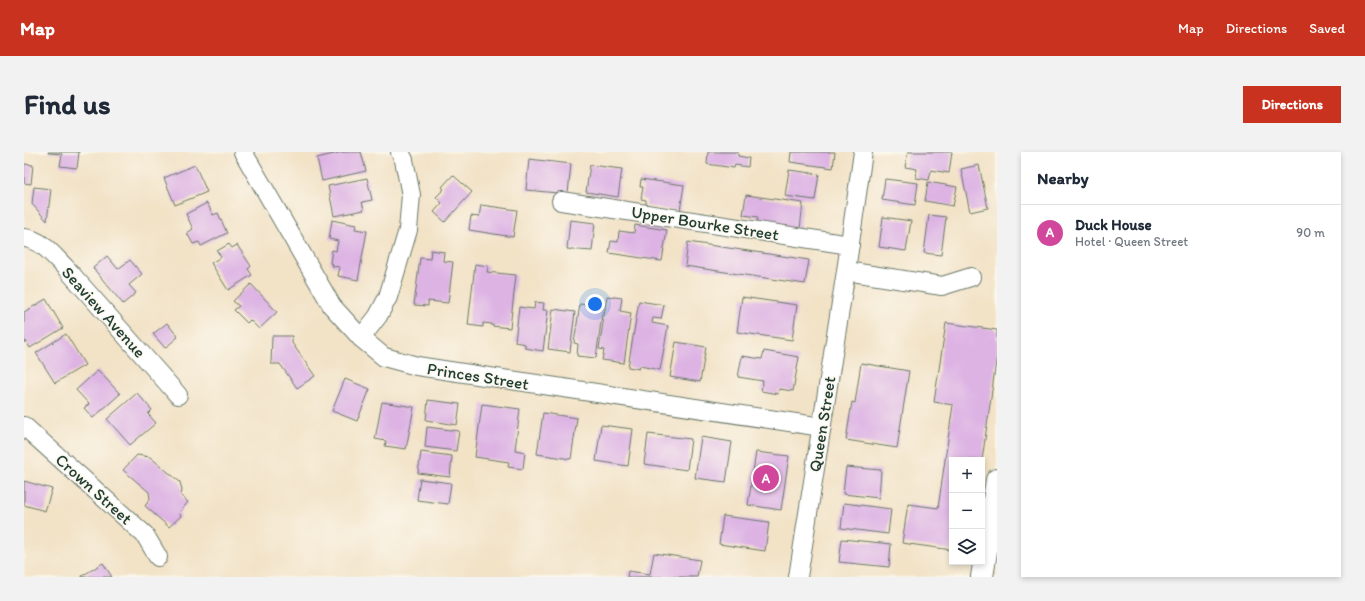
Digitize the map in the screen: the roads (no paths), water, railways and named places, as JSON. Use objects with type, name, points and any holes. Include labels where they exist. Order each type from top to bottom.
[{"type":"highway","points":[[982,577],[997,480]]},
{"type":"street","name":"Princes Street","points":[[243,152],[332,306],[361,338],[384,357],[417,366],[822,428]]},
{"type":"street","points":[[361,338],[378,316],[388,297],[408,230],[411,195],[404,160],[400,152]]},
{"type":"street","name":"Queen Street","points":[[798,577],[850,245],[863,152]]},
{"type":"street","name":"Upper Bourke Street","points":[[561,201],[850,245]]},
{"type":"street","name":"Seaview Avenue","points":[[24,238],[31,238],[46,248],[65,267],[178,395]]},
{"type":"street","points":[[846,271],[942,286],[971,277]]},
{"type":"street","name":"Crown Street","points":[[24,426],[145,535],[158,556]]},
{"type":"place","name":"Duck House","points":[[766,478]]}]
